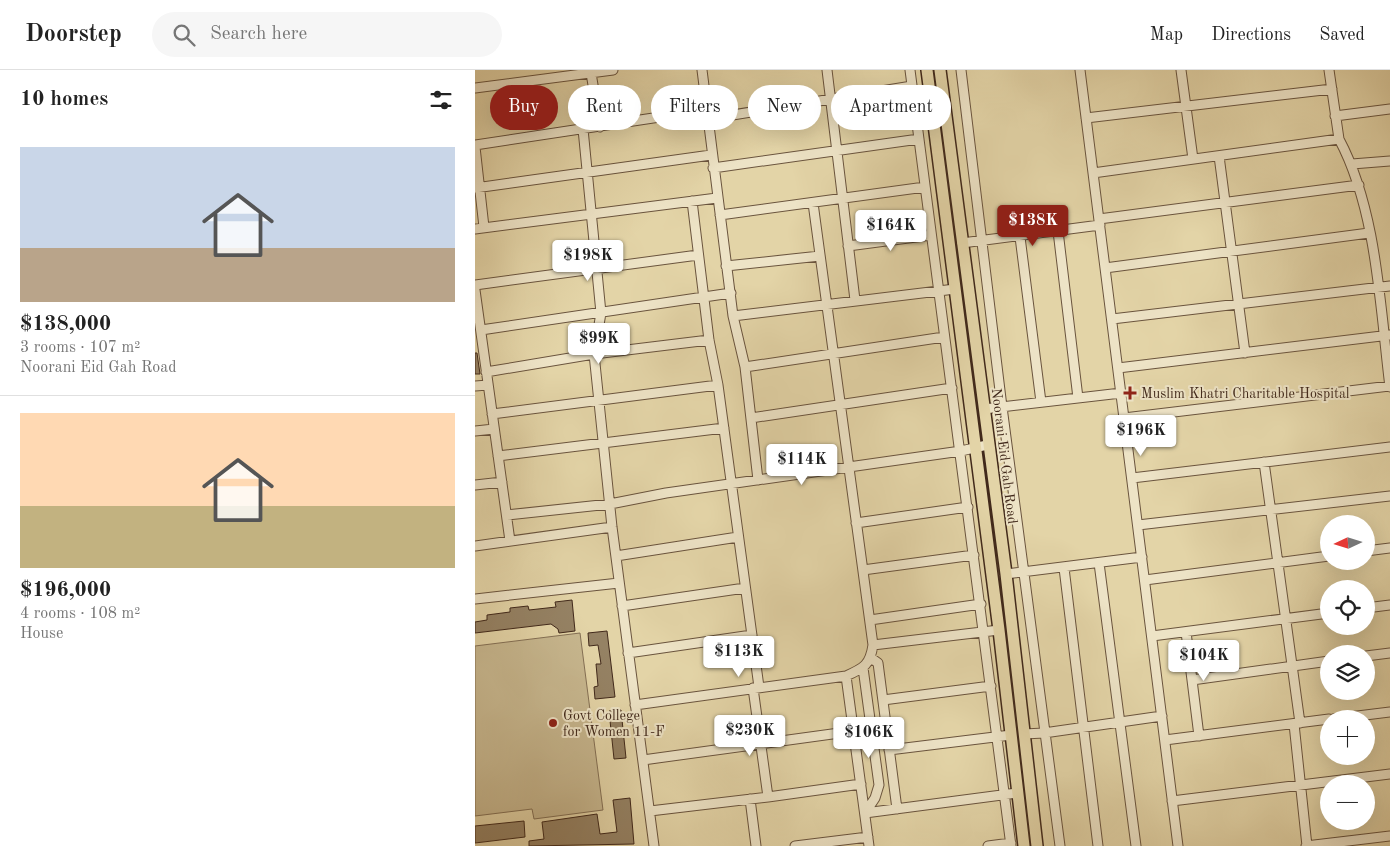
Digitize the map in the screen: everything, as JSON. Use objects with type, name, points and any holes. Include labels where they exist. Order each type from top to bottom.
[{"type":"main road","name":"Noorani Eid Gah Road","points":[[927,70],[955,289],[1006,574],[1037,846]]},
{"type":"main road","name":"Noorani Eid Gah Road","points":[[940,70],[984,408],[982,446],[999,630],[1024,846]]},
{"type":"street","points":[[475,88],[613,70]]},
{"type":"street","points":[[702,70],[704,85]]},
{"type":"street","points":[[738,111],[831,99],[827,70]]},
{"type":"street","points":[[910,70],[912,85]]},
{"type":"street","points":[[961,70],[1023,574],[1060,846]]},
{"type":"street","points":[[1080,70],[1178,846]]},
{"type":"street","points":[[1181,70],[1193,159]]},
{"type":"street","points":[[1124,418],[1390,386],[1387,336],[1369,233],[1359,185],[1352,164],[1339,139],[1329,70]]},
{"type":"street","points":[[591,73],[593,85]]},
{"type":"street","points":[[1086,118],[1332,89]]},
{"type":"street","points":[[1335,116],[1390,109]]},
{"type":"street","points":[[577,130],[475,146],[480,228],[717,198]]},
{"type":"street","points":[[583,130],[601,313],[594,354],[612,527],[654,846]]},
{"type":"street","points":[[708,130],[733,316],[745,367],[758,480]]},
{"type":"street","points":[[835,130],[855,300]]},
{"type":"street","points":[[918,130],[1011,844],[988,846]]},
{"type":"street","points":[[713,168],[919,139]]},
{"type":"street","points":[[1093,173],[1339,139]]},
{"type":"street","points":[[477,188],[711,155]]},
{"type":"street","points":[[1219,156],[1245,353]]},
{"type":"street","points":[[1352,164],[1390,161]]},
{"type":"street","points":[[963,243],[1020,237],[1225,202],[1359,185]]},
{"type":"street","points":[[720,215],[925,187]]},
{"type":"street","points":[[692,201],[703,297],[718,384],[730,484],[752,635],[761,744],[768,797]]},
{"type":"street","points":[[635,705],[847,676],[863,668],[871,658],[873,645],[813,203]]},
{"type":"street","points":[[1058,231],[1078,398]]},
{"type":"street","points":[[1105,268],[1369,233]]},
{"type":"street","points":[[849,246],[931,235]]},
{"type":"street","points":[[1020,237],[1041,402]]},
{"type":"street","points":[[475,285],[698,255]]},
{"type":"street","points":[[726,266],[820,256]]},
{"type":"street","points":[[1112,319],[1390,286]]},
{"type":"street","points":[[733,316],[827,303],[955,289]]},
{"type":"street","points":[[475,290],[510,541]]},
{"type":"street","points":[[481,330],[731,293]]},
{"type":"street","points":[[1118,368],[1387,336]]},
{"type":"street","points":[[745,367],[945,337]]},
{"type":"street","points":[[486,372],[594,354],[709,340]]},
{"type":"street","points":[[475,386],[488,384]]},
{"type":"street","points":[[492,414],[718,384]]},
{"type":"street","points":[[751,418],[952,388]]},
{"type":"street","points":[[984,408],[1121,393]]},
{"type":"street","points":[[498,456],[724,428]]},
{"type":"street","points":[[475,431],[494,429]]},
{"type":"street","points":[[507,515],[610,504],[982,446]]},
{"type":"street","points":[[1132,478],[1390,447]]},
{"type":"street","points":[[1264,462],[1269,510],[1293,666],[1306,846],[1390,836]]},
{"type":"street","points":[[475,485],[502,482]]},
{"type":"street","points":[[1138,525],[1390,496]]},
{"type":"street","points":[[856,523],[968,507]]},
{"type":"street","points":[[475,546],[612,527]]},
{"type":"street","points":[[616,556],[738,537]]},
{"type":"street","points":[[1375,550],[1390,548]]},
{"type":"street","points":[[863,570],[974,556]]},
{"type":"street","points":[[1006,574],[1023,574],[1142,557]]},
{"type":"street","points":[[1145,580],[1320,557]]},
{"type":"street","points":[[1099,563],[1136,846]]},
{"type":"street","points":[[1064,568],[1098,846]]},
{"type":"street","points":[[475,599],[619,583]]},
{"type":"street","points":[[622,606],[745,588]]},
{"type":"street","points":[[869,620],[981,604]]},
{"type":"street","points":[[1375,607],[1390,605]]},
{"type":"street","points":[[1152,636],[1320,614]]},
{"type":"street","points":[[873,645],[999,630]]},
{"type":"street","points":[[1186,632],[1199,736]]},
{"type":"street","points":[[628,653],[752,635]]},
{"type":"street","points":[[1375,655],[1390,653]]},
{"type":"street","points":[[871,658],[878,663],[897,809]]},
{"type":"street","points":[[1192,680],[1320,662]]},
{"type":"street","points":[[863,668],[879,785],[875,798],[865,813]]},
{"type":"street","points":[[795,846],[868,842],[847,676]]},
{"type":"street","points":[[883,700],[991,686]]},
{"type":"street","points":[[1375,714],[1390,712]]},
{"type":"street","points":[[1024,734],[1083,728],[1162,716]]},
{"type":"street","points":[[1165,740],[1320,720]]},
{"type":"street","points":[[643,760],[854,730]]},
{"type":"street","points":[[889,750],[1011,735]]},
{"type":"street","points":[[1173,801],[1390,774]]},
{"type":"street","points":[[650,811],[861,784]]},
{"type":"street","points":[[865,813],[1017,793]]},
{"type":"street","points":[[750,799],[756,846]]},
{"type":"shaded area","points":[[580,633],[603,810],[534,819],[532,809],[475,816],[475,646]]},
{"type":"building","points":[[475,353],[477,353],[480,374],[475,374]]},
{"type":"building","points":[[572,600],[575,631],[559,633],[558,629],[551,624],[475,633],[475,622],[487,620],[487,615],[510,612],[510,608],[528,606],[529,610],[556,607],[555,602]]},
{"type":"building","points":[[607,631],[615,697],[595,699],[594,687],[598,686],[596,664],[601,664],[598,645],[589,646],[588,633]]},
{"type":"building","points":[[621,710],[626,758],[614,759],[609,711]]},
{"type":"building","points":[[630,798],[634,844],[529,846],[529,841],[544,839],[542,822],[597,814],[600,834],[617,832],[613,800]]},
{"type":"building","points":[[524,821],[525,837],[475,843],[475,826]]},
{"type":"place","name":"Muslim Khatri Charitable Hospital","points":[[1130,393]]},
{"type":"place","name":"Govt College for Women 11-F","points":[[553,723]]}]
